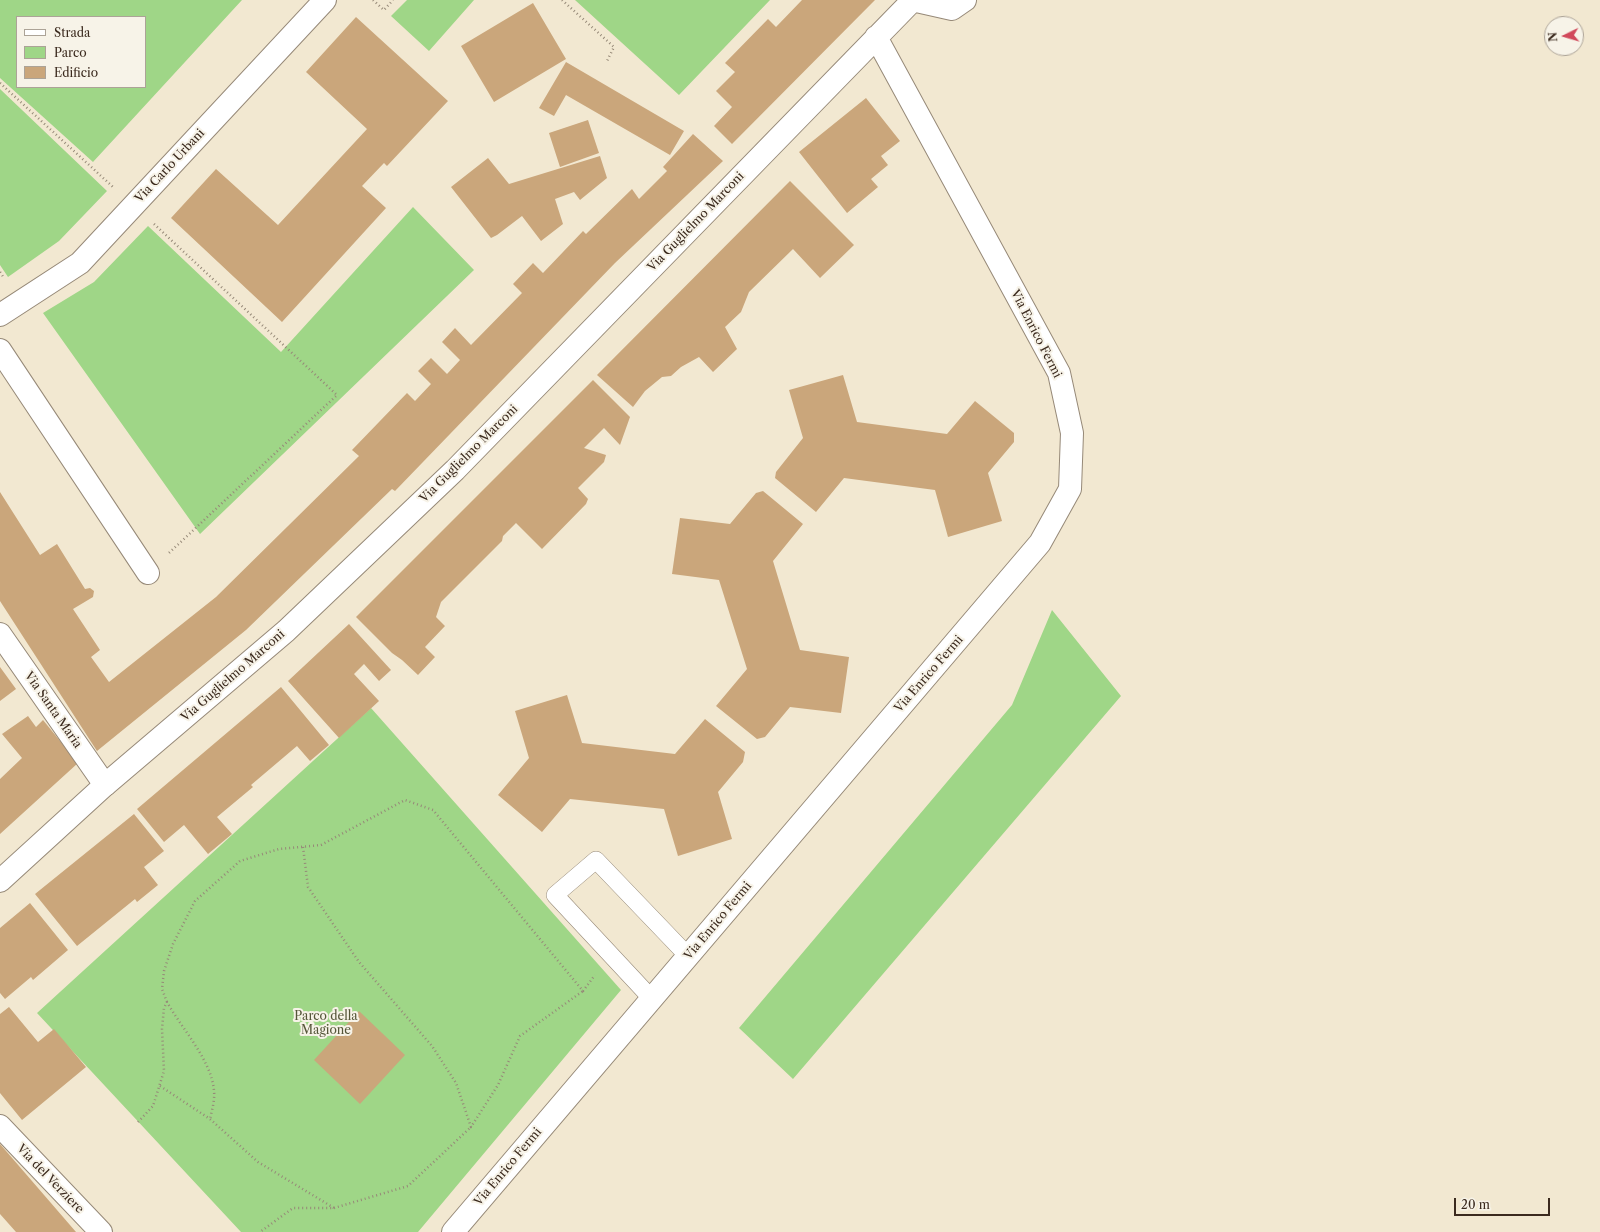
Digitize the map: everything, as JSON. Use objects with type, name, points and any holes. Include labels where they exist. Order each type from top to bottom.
[{"type":"street","name":"Via Carlo Urbani","points":[[0,315],[80,263],[325,0]]},
{"type":"street","points":[[912,0],[952,9],[965,0]]},
{"type":"street","name":"Via Guglielmo Marconi","points":[[0,881],[105,785],[286,631],[454,470],[912,0]]},
{"type":"street","name":"Via Enrico Fermi","points":[[452,1232],[1040,544],[1070,489],[1072,433],[1059,373],[876,37]]},
{"type":"street","points":[[0,350],[148,573]]},
{"type":"street","name":"Via Santa Maria","points":[[0,634],[105,785]]},
{"type":"street","name":"Via del Verziere","points":[[0,1126],[101,1232]]},
{"type":"lane","points":[[652,999],[554,894],[596,860],[688,956]]},
{"type":"path","points":[[373,0],[384,10],[393,0]]},
{"type":"path","points":[[562,0],[614,46],[606,63]]},
{"type":"path","points":[[0,83],[134,205],[337,395],[148,573]]},
{"type":"path","points":[[210,1119],[214,1092],[208,1064],[178,1022],[162,989],[164,970],[173,944],[195,901],[240,861],[279,849],[321,845],[405,800],[433,810],[583,991]]},
{"type":"path","points":[[303,847],[308,887],[359,962],[432,1046],[456,1083],[471,1127]]},
{"type":"path","points":[[260,1232],[293,1208],[334,1208],[408,1186],[471,1127],[498,1085],[520,1036],[583,991],[611,954]]},
{"type":"path","points":[[138,1122],[153,1106],[164,1071],[162,1029],[164,1008],[167,1002]]},
{"type":"path","points":[[160,1086],[210,1119],[258,1162],[334,1208]]},
{"type":"green space","points":[[0,0],[242,0],[93,162],[0,78]]},
{"type":"green space","points":[[407,0],[474,0],[429,51],[391,16]]},
{"type":"green space","points":[[575,0],[770,0],[679,95]]},
{"type":"green space","points":[[0,89],[107,191],[59,241],[8,277],[0,265]]},
{"type":"green space","points":[[413,207],[474,270],[200,534],[43,313],[94,282],[148,226],[281,352]]},
{"type":"green space","points":[[1052,610],[1121,696],[793,1079],[739,1028],[1012,705]]},
{"type":"green space","name":"Parco della Magione","points":[[371,708],[621,990],[418,1232],[241,1232],[37,1013]]},
{"type":"building","points":[[802,0],[875,0],[732,144],[714,126],[732,107],[716,91],[735,72],[725,63],[768,19],[776,27]]},
{"type":"building","points":[[533,3],[566,59],[494,102],[461,46]]},
{"type":"building","points":[[356,17],[448,101],[387,166],[384,163],[362,186],[386,208],[282,322],[171,218],[216,169],[278,225],[367,129],[306,72]]},
{"type":"building","points":[[566,62],[684,131],[670,155],[566,95],[554,116],[539,108]]},
{"type":"building","points":[[866,98],[900,141],[881,156],[888,165],[871,179],[878,187],[847,213],[799,152]]},
{"type":"building","points":[[588,120],[599,153],[560,167],[549,133]]},
{"type":"building","points":[[693,134],[723,161],[615,263],[395,491],[392,489],[246,630],[97,751],[0,601],[0,492],[40,555],[57,544],[85,589],[90,588],[94,591],[93,597],[73,609],[100,650],[91,657],[109,682],[216,597],[359,456],[352,450],[407,393],[415,401],[431,384],[418,371],[431,358],[447,374],[460,360],[442,342],[455,328],[471,345],[522,293],[513,284],[533,263],[543,273],[583,231],[586,234],[632,189],[639,199],[667,171],[663,167]]},
{"type":"building","points":[[600,156],[607,178],[580,200],[574,192],[555,199],[563,224],[541,241],[522,216],[491,238],[451,187],[488,158],[509,184]]},
{"type":"building","points":[[790,181],[854,245],[820,278],[793,249],[749,292],[741,312],[725,327],[737,349],[713,372],[699,357],[681,367],[671,376],[662,377],[645,391],[633,407],[597,375]]},
{"type":"building","points":[[843,375],[857,422],[947,434],[975,401],[1014,433],[1014,442],[988,473],[1002,521],[948,537],[935,490],[844,478],[816,512],[775,478],[776,472],[803,438],[789,390]]},
{"type":"building","points":[[593,380],[630,417],[620,445],[604,428],[584,448],[606,455],[604,462],[578,488],[588,499],[586,504],[542,549],[516,523],[503,536],[502,541],[441,602],[436,617],[445,626],[425,647],[435,657],[418,675],[392,653],[356,617]]},
{"type":"building","points":[[763,491],[803,524],[773,561],[800,650],[849,657],[841,713],[790,707],[765,737],[757,739],[716,706],[747,669],[719,580],[672,574],[680,518],[730,524],[756,493]]},
{"type":"building","points":[[349,624],[391,670],[379,681],[364,664],[354,674],[379,701],[339,738],[288,681]]},
{"type":"building","points":[[0,667],[16,689],[0,701]]},
{"type":"building","points":[[281,687],[329,745],[310,761],[297,746],[251,785],[253,787],[217,817],[232,834],[208,854],[184,825],[164,842],[137,809]]},
{"type":"building","points":[[567,695],[582,743],[675,754],[705,719],[745,752],[743,762],[718,792],[732,839],[678,856],[664,809],[570,799],[542,832],[498,795],[529,758],[515,711]]},
{"type":"building","points":[[28,716],[36,727],[43,720],[78,763],[0,834],[0,779],[22,758],[2,734]]},
{"type":"building","points":[[134,814],[164,851],[144,867],[158,885],[137,902],[135,899],[77,946],[35,894]]},
{"type":"building","points":[[30,903],[68,950],[33,980],[31,977],[5,999],[0,993],[0,928]]},
{"type":"building","points":[[9,1007],[38,1042],[54,1029],[86,1067],[22,1120],[0,1093],[0,1014]]},
{"type":"building","points":[[359,1011],[405,1055],[360,1104],[314,1060]]},
{"type":"building","points":[[0,1144],[76,1232],[16,1232],[0,1214]]}]
